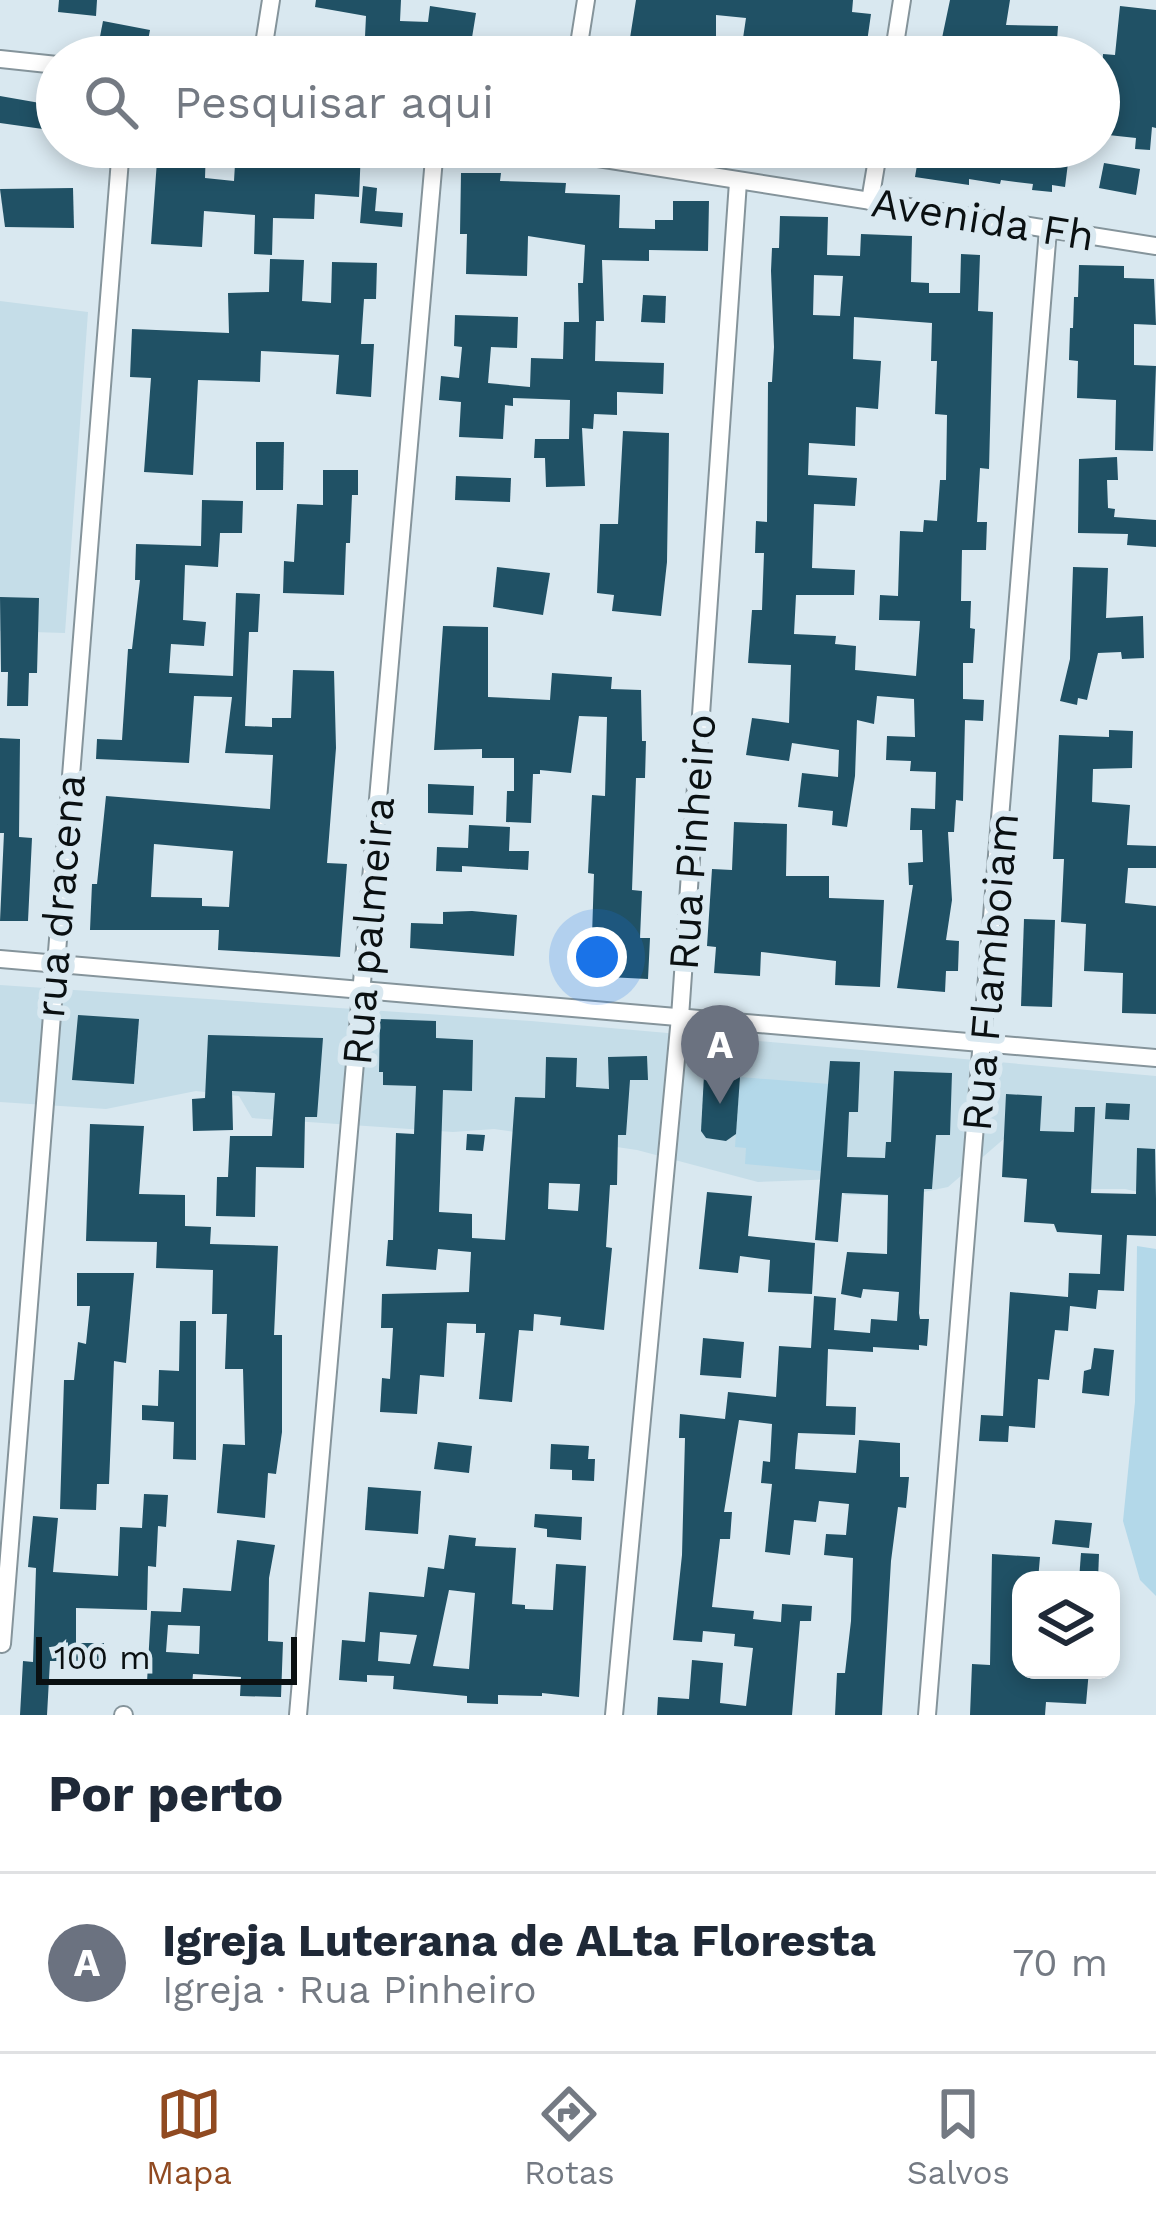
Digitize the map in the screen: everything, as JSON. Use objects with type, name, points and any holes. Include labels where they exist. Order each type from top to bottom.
[{"type":"street","points":[[265,36],[271,0]]},
{"type":"street","points":[[580,36],[586,0]]},
{"type":"street","points":[[896,36],[902,0]]},
{"type":"street","points":[[0,59],[36,63]]},
{"type":"street","name":"rua dracena","points":[[2,1645],[119,168]]},
{"type":"street","name":"Rua palmeira","points":[[298,1715],[432,168]]},
{"type":"street","name":"Avenida Fh","points":[[663,168],[1156,246]]},
{"type":"street","points":[[870,201],[876,168]]},
{"type":"street","name":"Rua Pinheiro","points":[[614,1715],[680,1017],[738,182]]},
{"type":"street","name":"Rua Flamboiam","points":[[927,1715],[1048,229]]},
{"type":"street","points":[[0,959],[1156,1058]]},
{"type":"shaded area","points":[[0,301],[88,312],[65,633],[0,631]]},
{"type":"shaded area","points":[[0,985],[531,1021],[1156,1076],[1156,1196],[1125,1189],[1063,1189],[1006,1137],[948,1187],[904,1196],[845,1195],[838,1179],[758,1182],[637,1150],[494,1129],[453,1132],[252,1118],[239,1096],[196,1091],[106,1109],[0,1102]]},
{"type":"shaded area","points":[[740,1077],[829,1084],[821,1171],[745,1164],[746,1148],[735,1147]]},
{"type":"shaded area","points":[[1137,1246],[1156,1249],[1156,1596],[1140,1580],[1123,1521],[1135,1402]]},
{"type":"building","points":[[59,0],[97,0],[96,16],[58,12]]},
{"type":"building","points":[[316,0],[401,0],[400,21],[428,22],[430,6],[476,13],[472,36],[365,36],[366,16],[315,7]]},
{"type":"building","points":[[636,0],[853,0],[852,12],[871,14],[868,36],[743,36],[746,18],[716,15],[716,36],[630,36]]},
{"type":"building","points":[[950,0],[1010,0],[1006,25],[1058,26],[1057,36],[942,36]]},
{"type":"building","points":[[1120,6],[1156,10],[1156,128],[1152,127],[1150,150],[1135,149],[1136,138],[1120,136]]},
{"type":"building","points":[[103,21],[150,30],[149,36],[100,36]]},
{"type":"building","points":[[0,96],[36,102],[36,128],[0,123]]},
{"type":"building","points":[[156,168],[205,168],[205,178],[234,181],[235,168],[360,168],[359,197],[315,194],[314,219],[273,218],[272,255],[254,254],[255,215],[204,211],[202,247],[151,244]]},
{"type":"building","points":[[916,168],[1067,168],[1065,187],[1052,185],[1052,192],[1001,180],[1000,184],[969,179],[969,185],[915,177]]},
{"type":"building","points":[[1103,168],[1140,169],[1136,195],[1099,188]]},
{"type":"building","points":[[461,173],[501,173],[500,181],[566,183],[565,193],[620,195],[619,228],[655,229],[655,220],[673,220],[673,201],[709,201],[708,251],[649,250],[649,261],[602,260],[604,321],[596,321],[595,361],[664,363],[663,394],[617,392],[617,415],[594,414],[593,429],[582,428],[585,486],[546,487],[545,458],[534,458],[535,439],[569,439],[570,400],[513,398],[513,406],[505,405],[503,439],[459,437],[461,402],[439,400],[441,376],[459,378],[462,347],[454,346],[455,315],[518,317],[517,348],[491,347],[488,383],[530,387],[531,358],[563,359],[564,322],[579,322],[578,283],[583,283],[585,245],[528,236],[527,276],[466,274],[467,234],[460,234]]},
{"type":"building","points":[[363,186],[377,188],[375,211],[403,213],[402,227],[360,223]]},
{"type":"building","points":[[73,188],[74,228],[5,227],[0,189]]},
{"type":"building","points":[[780,216],[828,217],[827,255],[860,256],[861,234],[912,236],[911,282],[929,283],[929,293],[960,293],[961,254],[980,255],[978,311],[993,312],[989,469],[980,468],[977,522],[987,522],[986,550],[962,550],[961,601],[971,601],[970,628],[975,629],[973,663],[963,663],[963,699],[984,700],[983,721],[965,720],[963,801],[956,800],[954,832],[948,832],[952,900],[946,940],[959,941],[958,971],[946,971],[945,992],[897,988],[913,885],[909,885],[908,863],[923,862],[922,830],[910,830],[911,808],[935,809],[936,772],[910,771],[911,761],[886,760],[887,736],[915,737],[914,699],[877,696],[874,724],[857,720],[847,827],[832,825],[833,811],[798,807],[802,773],[838,777],[839,750],[792,743],[789,761],[746,755],[752,718],[789,723],[791,665],[748,663],[752,610],[762,610],[764,553],[755,553],[756,521],[767,522],[768,382],[772,382],[774,347],[772,248],[779,248]],"holes":[[[814,275],[843,276],[840,316],[813,315]],[[854,317],[932,323],[931,361],[937,361],[935,414],[947,415],[946,480],[940,480],[937,521],[924,520],[923,532],[900,531],[898,596],[880,595],[879,620],[920,621],[916,676],[855,670],[856,646],[835,644],[836,636],[794,634],[796,595],[854,595],[855,570],[812,568],[814,504],[855,506],[857,478],[808,475],[809,443],[855,446],[856,407],[878,409],[881,361],[853,359]]]},
{"type":"building","points":[[270,259],[304,260],[302,301],[331,303],[332,262],[377,263],[376,299],[364,299],[361,344],[374,344],[371,397],[336,394],[339,355],[261,351],[260,382],[198,380],[193,475],[144,472],[151,378],[130,377],[132,329],[229,333],[228,293],[269,292]]},
{"type":"building","points":[[1079,265],[1124,266],[1124,278],[1154,279],[1156,325],[1134,324],[1134,365],[1156,366],[1153,451],[1115,450],[1116,400],[1077,398],[1078,361],[1069,360]]},
{"type":"building","points":[[643,295],[666,296],[665,323],[641,322]]},
{"type":"building","points":[[623,431],[669,433],[667,562],[661,616],[612,611],[614,595],[597,593],[600,524],[618,524]]},
{"type":"building","points":[[256,442],[284,442],[283,490],[256,490]]},
{"type":"building","points":[[1117,457],[1118,480],[1107,480],[1108,508],[1115,509],[1114,517],[1156,520],[1156,547],[1127,545],[1128,534],[1078,533],[1079,459]]},
{"type":"building","points":[[323,470],[358,470],[358,495],[352,495],[350,543],[346,543],[344,595],[283,593],[284,561],[294,562],[297,504],[323,505]]},
{"type":"building","points":[[456,476],[511,478],[510,502],[455,500]]},
{"type":"building","points":[[202,500],[243,501],[242,533],[220,533],[218,567],[185,565],[183,620],[206,622],[204,646],[171,644],[169,673],[233,676],[236,593],[260,594],[258,632],[249,632],[245,726],[272,727],[272,718],[291,718],[293,670],[334,671],[336,748],[327,863],[347,864],[340,957],[218,950],[219,930],[90,930],[106,796],[270,809],[273,755],[225,753],[232,697],[194,696],[189,763],[96,759],[97,739],[122,740],[128,649],[132,649],[140,580],[135,580],[136,544],[201,546]],"holes":[[[154,844],[233,851],[229,907],[202,906],[202,898],[151,897]]]},
{"type":"building","points":[[497,567],[550,573],[543,615],[493,607]]},
{"type":"building","points":[[1073,567],[1108,568],[1106,618],[1143,616],[1144,658],[1098,653],[1087,700],[1078,698],[1077,705],[1060,701],[1070,659]]},
{"type":"building","points":[[0,597],[39,598],[37,673],[29,673],[28,706],[7,706],[8,672],[1,672]]},
{"type":"building","points":[[443,626],[488,627],[488,697],[550,700],[552,673],[612,677],[611,689],[641,690],[645,778],[636,778],[632,890],[642,891],[640,938],[650,938],[648,979],[587,976],[594,874],[588,873],[592,795],[605,796],[607,717],[579,716],[571,773],[540,770],[533,774],[531,823],[506,822],[507,791],[514,791],[514,758],[482,758],[482,749],[434,750]]},
{"type":"building","points":[[1109,730],[1133,731],[1132,768],[1093,769],[1092,802],[1130,805],[1127,845],[1156,846],[1156,868],[1128,868],[1125,903],[1156,906],[1156,1014],[1122,1013],[1123,973],[1084,971],[1086,924],[1061,922],[1064,859],[1053,859],[1059,735],[1109,737]]},
{"type":"building","points":[[0,738],[20,739],[19,837],[32,838],[28,921],[0,921],[4,833],[0,833]]},
{"type":"building","points":[[428,784],[474,786],[473,815],[428,813]]},
{"type":"building","points":[[734,822],[787,824],[786,876],[829,876],[829,898],[884,900],[880,987],[835,985],[836,961],[761,952],[760,976],[714,973],[716,947],[707,946],[712,869],[732,870]]},
{"type":"building","points":[[469,825],[510,827],[509,851],[529,851],[528,870],[462,866],[462,872],[436,871],[437,847],[468,848]]},
{"type":"building","points":[[443,912],[517,915],[514,956],[410,948],[411,923],[443,924]]},
{"type":"building","points":[[1024,919],[1055,920],[1052,1007],[1021,1006]]},
{"type":"building","points":[[78,1015],[139,1019],[134,1084],[72,1080]]},
{"type":"building","points":[[380,1019],[436,1021],[436,1038],[473,1040],[472,1091],[443,1090],[439,1212],[472,1214],[472,1238],[505,1240],[515,1097],[545,1098],[546,1057],[577,1058],[576,1087],[609,1089],[608,1057],[647,1056],[648,1080],[630,1080],[626,1135],[618,1135],[617,1185],[610,1185],[606,1247],[612,1248],[604,1330],[560,1325],[561,1317],[534,1314],[533,1331],[519,1330],[512,1402],[479,1399],[485,1333],[476,1333],[476,1324],[447,1323],[444,1377],[420,1375],[417,1414],[380,1412],[382,1378],[390,1379],[393,1328],[381,1328],[382,1294],[469,1292],[471,1252],[438,1249],[436,1270],[386,1266],[388,1240],[393,1240],[396,1133],[414,1134],[416,1086],[383,1085],[383,1072],[379,1072]],"holes":[[[549,1183],[580,1184],[578,1211],[548,1209]]]},
{"type":"building","points":[[208,1035],[323,1038],[317,1117],[305,1117],[304,1168],[256,1167],[255,1217],[216,1216],[217,1177],[228,1177],[230,1136],[272,1136],[275,1093],[232,1091],[233,1130],[193,1131],[192,1099],[205,1098]]},
{"type":"building","points":[[830,1061],[860,1062],[858,1112],[849,1112],[847,1157],[885,1158],[886,1142],[891,1142],[894,1071],[952,1073],[950,1135],[936,1135],[932,1189],[924,1189],[919,1313],[920,1319],[929,1319],[927,1346],[919,1345],[919,1350],[873,1347],[873,1352],[828,1349],[826,1406],[856,1407],[855,1435],[798,1433],[795,1469],[856,1473],[859,1440],[900,1443],[900,1477],[909,1477],[906,1508],[898,1507],[891,1561],[882,1715],[835,1715],[837,1673],[845,1673],[851,1621],[853,1558],[824,1555],[826,1534],[846,1535],[849,1504],[819,1501],[816,1522],[794,1520],[790,1555],[765,1552],[772,1484],[761,1483],[763,1461],[770,1462],[772,1424],[739,1420],[724,1512],[732,1512],[730,1539],[720,1539],[712,1607],[754,1611],[753,1619],[781,1622],[782,1604],[812,1606],[811,1621],[800,1621],[792,1715],[657,1715],[658,1697],[689,1699],[692,1660],[723,1663],[720,1703],[746,1706],[753,1648],[734,1646],[735,1634],[703,1631],[702,1642],[673,1640],[682,1555],[685,1438],[679,1438],[680,1414],[725,1419],[728,1392],[776,1397],[779,1346],[811,1348],[814,1296],[836,1298],[834,1330],[870,1333],[871,1319],[897,1321],[899,1292],[863,1289],[861,1298],[841,1294],[847,1252],[887,1254],[888,1195],[842,1193],[838,1242],[815,1240]]},
{"type":"building","points":[[704,1075],[740,1077],[736,1134],[726,1141],[706,1138],[701,1131]]},
{"type":"building","points":[[1006,1094],[1042,1096],[1040,1131],[1074,1132],[1075,1107],[1095,1107],[1091,1193],[1136,1194],[1137,1148],[1155,1149],[1156,1236],[1127,1235],[1124,1291],[1098,1290],[1096,1309],[1070,1306],[1068,1331],[1055,1330],[1049,1380],[1038,1379],[1035,1428],[1009,1426],[1008,1442],[979,1441],[981,1415],[1003,1416],[1010,1292],[1068,1297],[1069,1273],[1100,1274],[1102,1235],[1057,1232],[1054,1224],[1024,1222],[1027,1179],[1002,1177]]},
{"type":"building","points":[[1106,1103],[1130,1104],[1129,1120],[1105,1119]]},
{"type":"building","points":[[90,1124],[144,1126],[139,1194],[185,1195],[185,1226],[211,1227],[210,1244],[278,1246],[274,1335],[282,1335],[282,1432],[276,1474],[268,1473],[265,1518],[217,1513],[223,1444],[245,1445],[243,1369],[225,1369],[227,1314],[212,1314],[213,1270],[156,1268],[157,1242],[86,1241]]},
{"type":"building","points":[[467,1134],[485,1135],[483,1151],[466,1150]]},
{"type":"building","points":[[707,1192],[752,1196],[748,1236],[815,1243],[812,1294],[768,1292],[770,1260],[740,1256],[738,1273],[699,1269]]},
{"type":"building","points":[[77,1273],[134,1273],[126,1363],[114,1361],[109,1484],[97,1484],[96,1510],[60,1509],[64,1380],[74,1380],[78,1342],[86,1344],[90,1306],[77,1306]]},
{"type":"building","points":[[180,1321],[196,1321],[196,1460],[173,1459],[174,1422],[142,1420],[142,1405],[158,1406],[159,1370],[179,1371]]},
{"type":"building","points":[[703,1338],[744,1342],[741,1378],[700,1375]]},
{"type":"building","points":[[1094,1348],[1114,1350],[1109,1396],[1082,1393],[1084,1371],[1091,1369]]},
{"type":"building","points":[[438,1442],[472,1446],[469,1473],[434,1469]]},
{"type":"building","points":[[551,1444],[589,1446],[588,1459],[595,1459],[594,1481],[572,1480],[572,1470],[550,1469]]},
{"type":"building","points":[[368,1487],[421,1491],[418,1534],[365,1530]]},
{"type":"building","points":[[144,1494],[168,1495],[166,1527],[158,1526],[156,1567],[148,1566],[147,1610],[76,1608],[76,1643],[104,1643],[104,1661],[50,1661],[47,1715],[20,1715],[23,1661],[33,1662],[36,1568],[28,1567],[33,1516],[58,1518],[53,1572],[118,1576],[120,1527],[142,1528]]},
{"type":"building","points":[[535,1514],[582,1517],[581,1540],[547,1537],[547,1529],[534,1527]]},
{"type":"building","points":[[1055,1520],[1092,1523],[1089,1548],[1052,1544]]},
{"type":"building","points":[[449,1535],[476,1538],[475,1546],[516,1548],[512,1604],[553,1610],[556,1564],[586,1566],[579,1697],[498,1695],[498,1704],[467,1703],[467,1696],[393,1689],[394,1676],[367,1675],[367,1682],[339,1680],[342,1640],[365,1642],[369,1592],[424,1597],[428,1567],[444,1569]],"holes":[[[449,1590],[475,1593],[469,1669],[433,1666]],[[380,1632],[417,1635],[410,1664],[378,1661]]]},
{"type":"building","points":[[237,1540],[275,1545],[268,1641],[283,1642],[281,1697],[240,1696],[241,1677],[193,1674],[192,1685],[147,1682],[151,1611],[181,1612],[183,1588],[231,1591]],"holes":[[[168,1625],[200,1626],[199,1654],[166,1652]]]},
{"type":"building","points":[[1081,1553],[1099,1554],[1098,1571],[1080,1571]]},
{"type":"building","points":[[992,1554],[1040,1557],[1039,1571],[1012,1571],[1012,1679],[1088,1679],[1086,1704],[1046,1702],[1045,1715],[970,1715],[972,1664],[990,1665]]},
{"type":"place","name":"Igreja Luterana de ALta Floresta","points":[[720,1104]]}]
